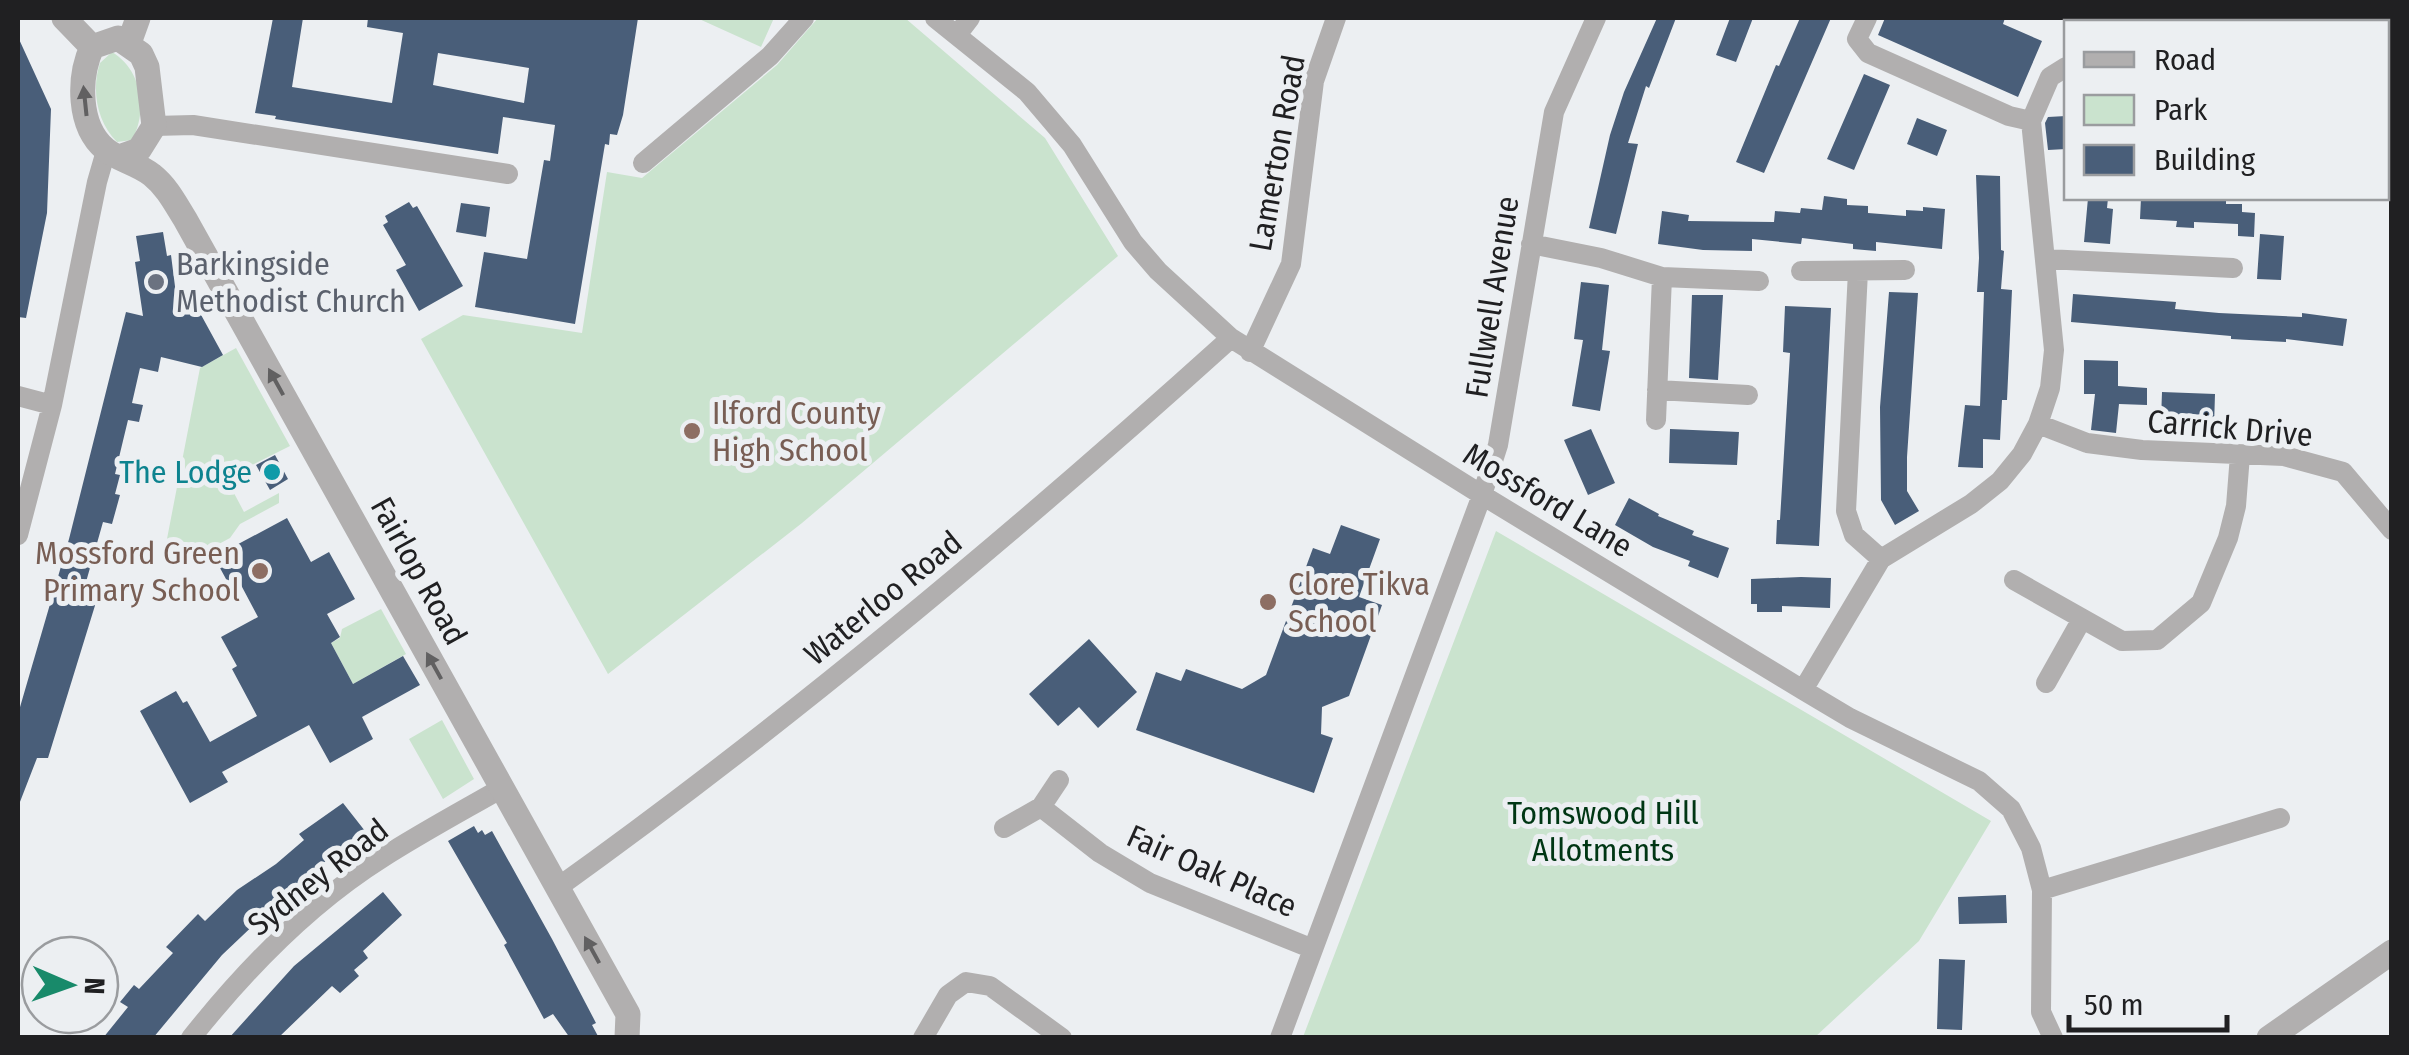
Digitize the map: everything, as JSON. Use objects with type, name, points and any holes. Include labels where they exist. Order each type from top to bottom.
[{"type":"street","points":[[64,18],[92,47]]},
{"type":"street","points":[[129,43],[138,18]]},
{"type":"street","points":[[643,163],[770,56],[804,18]]},
{"type":"street","name":"Mossford Lane","points":[[935,18],[1027,92],[1072,145],[1133,242],[1158,271],[1250,352],[1850,718],[1979,781],[2011,810],[2031,848],[2042,890],[2041,1012],[2053,1038]]},
{"type":"street","points":[[956,35],[970,18]]},
{"type":"street","name":"Lamerton Road","points":[[1250,352],[1291,264],[1314,81],[1336,18]]},
{"type":"street","name":"Fullwell Avenue","points":[[1280,1038],[1498,445],[1554,112],[1596,18]]},
{"type":"street","points":[[1867,18],[1857,39],[1868,54],[2031,122]]},
{"type":"street","points":[[18,535],[52,405],[97,182],[114,154],[139,150],[154,126],[148,67],[141,54],[118,38],[92,47],[84,64],[88,126],[114,154]]},
{"type":"street","points":[[1803,690],[1881,559],[1971,504],[2000,481],[2022,454],[2038,424],[2050,388],[2054,350],[2031,122],[2050,77],[2064,68]]},
{"type":"street","points":[[154,126],[193,125],[508,174]]},
{"type":"street","name":"Fairlop Road","points":[[114,154],[154,177],[185,219],[628,1014],[628,1038]]},
{"type":"street","points":[[1530,244],[1600,258],[1662,277],[1759,282]]},
{"type":"street","points":[[2046,259],[2233,268]]},
{"type":"street","points":[[1801,271],[1905,270]]},
{"type":"street","points":[[1858,271],[1846,511],[1854,536],[1881,559]]},
{"type":"street","points":[[1656,420],[1662,277]]},
{"type":"street","name":"Waterloo Road","points":[[558,888],[672,805],[959,575],[1231,338]]},
{"type":"street","points":[[1657,390],[1748,396]]},
{"type":"street","points":[[18,396],[52,405]]},
{"type":"street","name":"Carrick Drive","points":[[2038,424],[2087,443],[2142,450],[2284,456],[2343,472],[2392,530]]},
{"type":"street","points":[[2014,580],[2122,641],[2157,640],[2201,604],[2228,538],[2236,506],[2240,455]]},
{"type":"street","points":[[2046,683],[2082,618]]},
{"type":"street","points":[[1004,828],[1042,807],[1059,780]]},
{"type":"street","name":"Sydney Road","points":[[192,1038],[252,968],[342,887],[380,859],[502,788]]},
{"type":"street","name":"Fair Oak Place","points":[[1042,807],[1100,853],[1150,883],[1313,949]]},
{"type":"street","points":[[2042,890],[2280,818]]},
{"type":"street","points":[[2269,1038],[2392,952]]},
{"type":"street","points":[[923,1038],[948,995],[966,982],[990,986],[1062,1038]]},
{"type":"green space","points":[[697,18],[774,18],[761,47]]},
{"type":"green space","name":"Ilford County High School","points":[[818,18],[905,18],[1045,138],[1118,256],[802,523],[608,674],[421,339],[463,315],[582,333],[607,172],[642,178],[777,65]]},
{"type":"green space","points":[[2391,18],[2391,165],[2389,20],[2280,20]]},
{"type":"green space","points":[[112,52],[130,69],[139,92],[140,117],[132,140],[117,142],[98,105],[100,63]]},
{"type":"green space","points":[[236,348],[290,446],[226,478],[244,512],[279,493],[279,503],[240,524],[230,538],[202,553],[166,544],[200,368]]},
{"type":"green space","name":"Tomswood Hill Allotments","points":[[1496,531],[1991,821],[1919,941],[1815,1037],[1303,1037]]},
{"type":"green space","points":[[381,609],[406,654],[353,684],[331,643],[340,638],[342,629]]},
{"type":"green space","points":[[442,720],[474,779],[443,799],[409,739]]},
{"type":"building","points":[[273,18],[303,18],[292,87],[392,103],[403,33],[367,27],[368,18],[638,18],[623,115],[617,135],[610,134],[609,145],[605,144],[575,324],[475,307],[484,252],[527,259],[544,160],[550,161],[555,125],[503,117],[498,154],[255,113]],"holes":[[[438,53],[529,68],[524,103],[433,85]]]},
{"type":"building","points":[[1657,18],[1676,18],[1649,88],[1646,86],[1628,143],[1638,144],[1616,234],[1589,228],[1610,135],[1624,92]]},
{"type":"building","points":[[1730,18],[1753,18],[1736,62],[1716,55]]},
{"type":"building","points":[[1800,18],[1831,18],[1764,173],[1736,162]]},
{"type":"building","points":[[1885,18],[2005,18],[2003,24],[2042,41],[2018,97],[1878,35]]},
{"type":"building","points":[[18,37],[51,109],[47,213],[26,318],[18,317]]},
{"type":"building","points":[[1864,74],[1890,85],[1854,170],[1827,159]]},
{"type":"building","points":[[2064,116],[2064,149],[2048,150],[2048,117]]},
{"type":"building","points":[[1917,118],[1947,130],[1937,156],[1907,144]]},
{"type":"building","points":[[1976,175],[2000,176],[2004,251],[2001,289],[2012,290],[2007,400],[2002,400],[2000,440],[1983,439],[1983,468],[1958,467],[1965,405],[1980,406],[1984,292],[1977,292]]},
{"type":"building","points":[[1824,196],[1847,199],[1847,205],[1868,206],[1868,213],[1906,216],[1906,210],[1945,209],[1942,249],[1876,242],[1876,251],[1802,238],[1801,244],[1752,239],[1752,251],[1658,244],[1662,211],[1689,215],[1688,221],[1774,222],[1775,211],[1822,210]]},
{"type":"building","points":[[2088,200],[2108,200],[2107,208],[2113,209],[2110,244],[2084,242]]},
{"type":"building","points":[[2141,200],[2226,200],[2226,204],[2242,204],[2242,212],[2255,213],[2254,237],[2238,236],[2238,224],[2194,222],[2194,228],[2176,227],[2177,221],[2140,219]]},
{"type":"building","points":[[409,202],[413,208],[417,206],[463,286],[419,311],[396,270],[406,265],[383,225],[388,222],[385,216]]},
{"type":"building","points":[[461,203],[490,207],[486,237],[456,232]]},
{"type":"building","points":[[163,232],[167,256],[171,255],[178,310],[194,302],[223,355],[202,367],[161,357],[158,372],[140,368],[132,403],[143,405],[139,422],[128,420],[115,474],[120,475],[115,494],[120,495],[112,524],[103,522],[86,582],[95,584],[91,598],[97,599],[48,758],[37,758],[18,807],[18,714],[69,539],[126,312],[143,316],[135,262],[140,261],[136,236]]},
{"type":"building","points":[[2260,234],[2284,236],[2281,280],[2257,279]]},
{"type":"building","points":[[1581,282],[1609,285],[1602,350],[1610,351],[1600,411],[1572,406],[1583,340],[1574,339]]},
{"type":"building","points":[[1889,292],[1918,293],[1907,491],[1919,511],[1895,525],[1881,500],[1880,407]]},
{"type":"building","points":[[2073,294],[2176,302],[2175,309],[2302,317],[2302,313],[2347,319],[2343,346],[2286,339],[2231,339],[2071,322]]},
{"type":"building","points":[[1692,295],[1723,295],[1718,380],[1689,378]]},
{"type":"building","points":[[1785,306],[1831,308],[1819,546],[1776,544],[1790,353],[1783,352]]},
{"type":"building","points":[[2084,360],[2118,361],[2118,386],[2147,388],[2147,405],[2119,404],[2116,433],[2091,430],[2095,394],[2084,394]]},
{"type":"building","points":[[2162,392],[2215,394],[2214,426],[2161,420]]},
{"type":"building","points":[[1591,429],[1615,483],[1588,495],[1564,440]]},
{"type":"building","points":[[1670,429],[1739,432],[1737,465],[1669,463]]},
{"type":"building","name":"The Lodge","points":[[275,455],[288,479],[270,490],[256,465]]},
{"type":"building","points":[[1629,498],[1694,531],[1692,535],[1729,548],[1718,578],[1688,566],[1690,561],[1653,547],[1615,525]]},
{"type":"building","points":[[287,518],[311,562],[329,552],[355,599],[327,614],[340,637],[331,643],[353,684],[403,656],[420,685],[362,717],[373,739],[330,763],[309,725],[222,772],[228,782],[190,803],[140,711],[176,691],[183,703],[187,701],[210,742],[257,716],[232,669],[237,666],[221,637],[258,617],[241,585],[232,590],[214,557]]},
{"type":"building","points":[[1341,525],[1380,539],[1359,597],[1382,605],[1349,696],[1322,707],[1321,734],[1333,738],[1314,793],[1136,730],[1156,672],[1181,681],[1186,669],[1242,689],[1266,675],[1313,548],[1330,554]]},
{"type":"building","points":[[1831,578],[1830,608],[1782,606],[1782,612],[1757,612],[1757,604],[1751,604],[1751,579]]},
{"type":"building","points":[[1089,639],[1137,692],[1098,728],[1079,707],[1058,726],[1029,694]]},
{"type":"building","points":[[343,803],[365,831],[305,876],[222,955],[153,1038],[103,1038],[120,1035],[120,1017],[128,1007],[120,1002],[134,985],[139,989],[173,953],[166,947],[198,914],[205,921],[237,890],[276,864],[304,840],[299,834]]},
{"type":"building","points":[[474,826],[485,835],[492,831],[596,1023],[592,1025],[599,1038],[570,1038],[553,1014],[544,1019],[504,945],[507,943],[448,841]]},
{"type":"building","points":[[383,892],[402,915],[363,951],[368,958],[354,970],[359,976],[340,993],[332,986],[278,1038],[229,1038],[294,966]]},
{"type":"building","points":[[2006,895],[2007,923],[1959,924],[1958,897]]},
{"type":"building","points":[[1939,959],[1965,960],[1962,1030],[1937,1029]]},
{"type":"place","name":"Barkingside Methodist Church","points":[[156,282]]},
{"type":"place","name":"Ilford County High School","points":[[692,431]]},
{"type":"place","name":"The Lodge","points":[[272,472]]},
{"type":"place","name":"Mossford Green Primary School","points":[[260,571]]},
{"type":"place","name":"Clore Tikva School","points":[[1268,602]]}]
